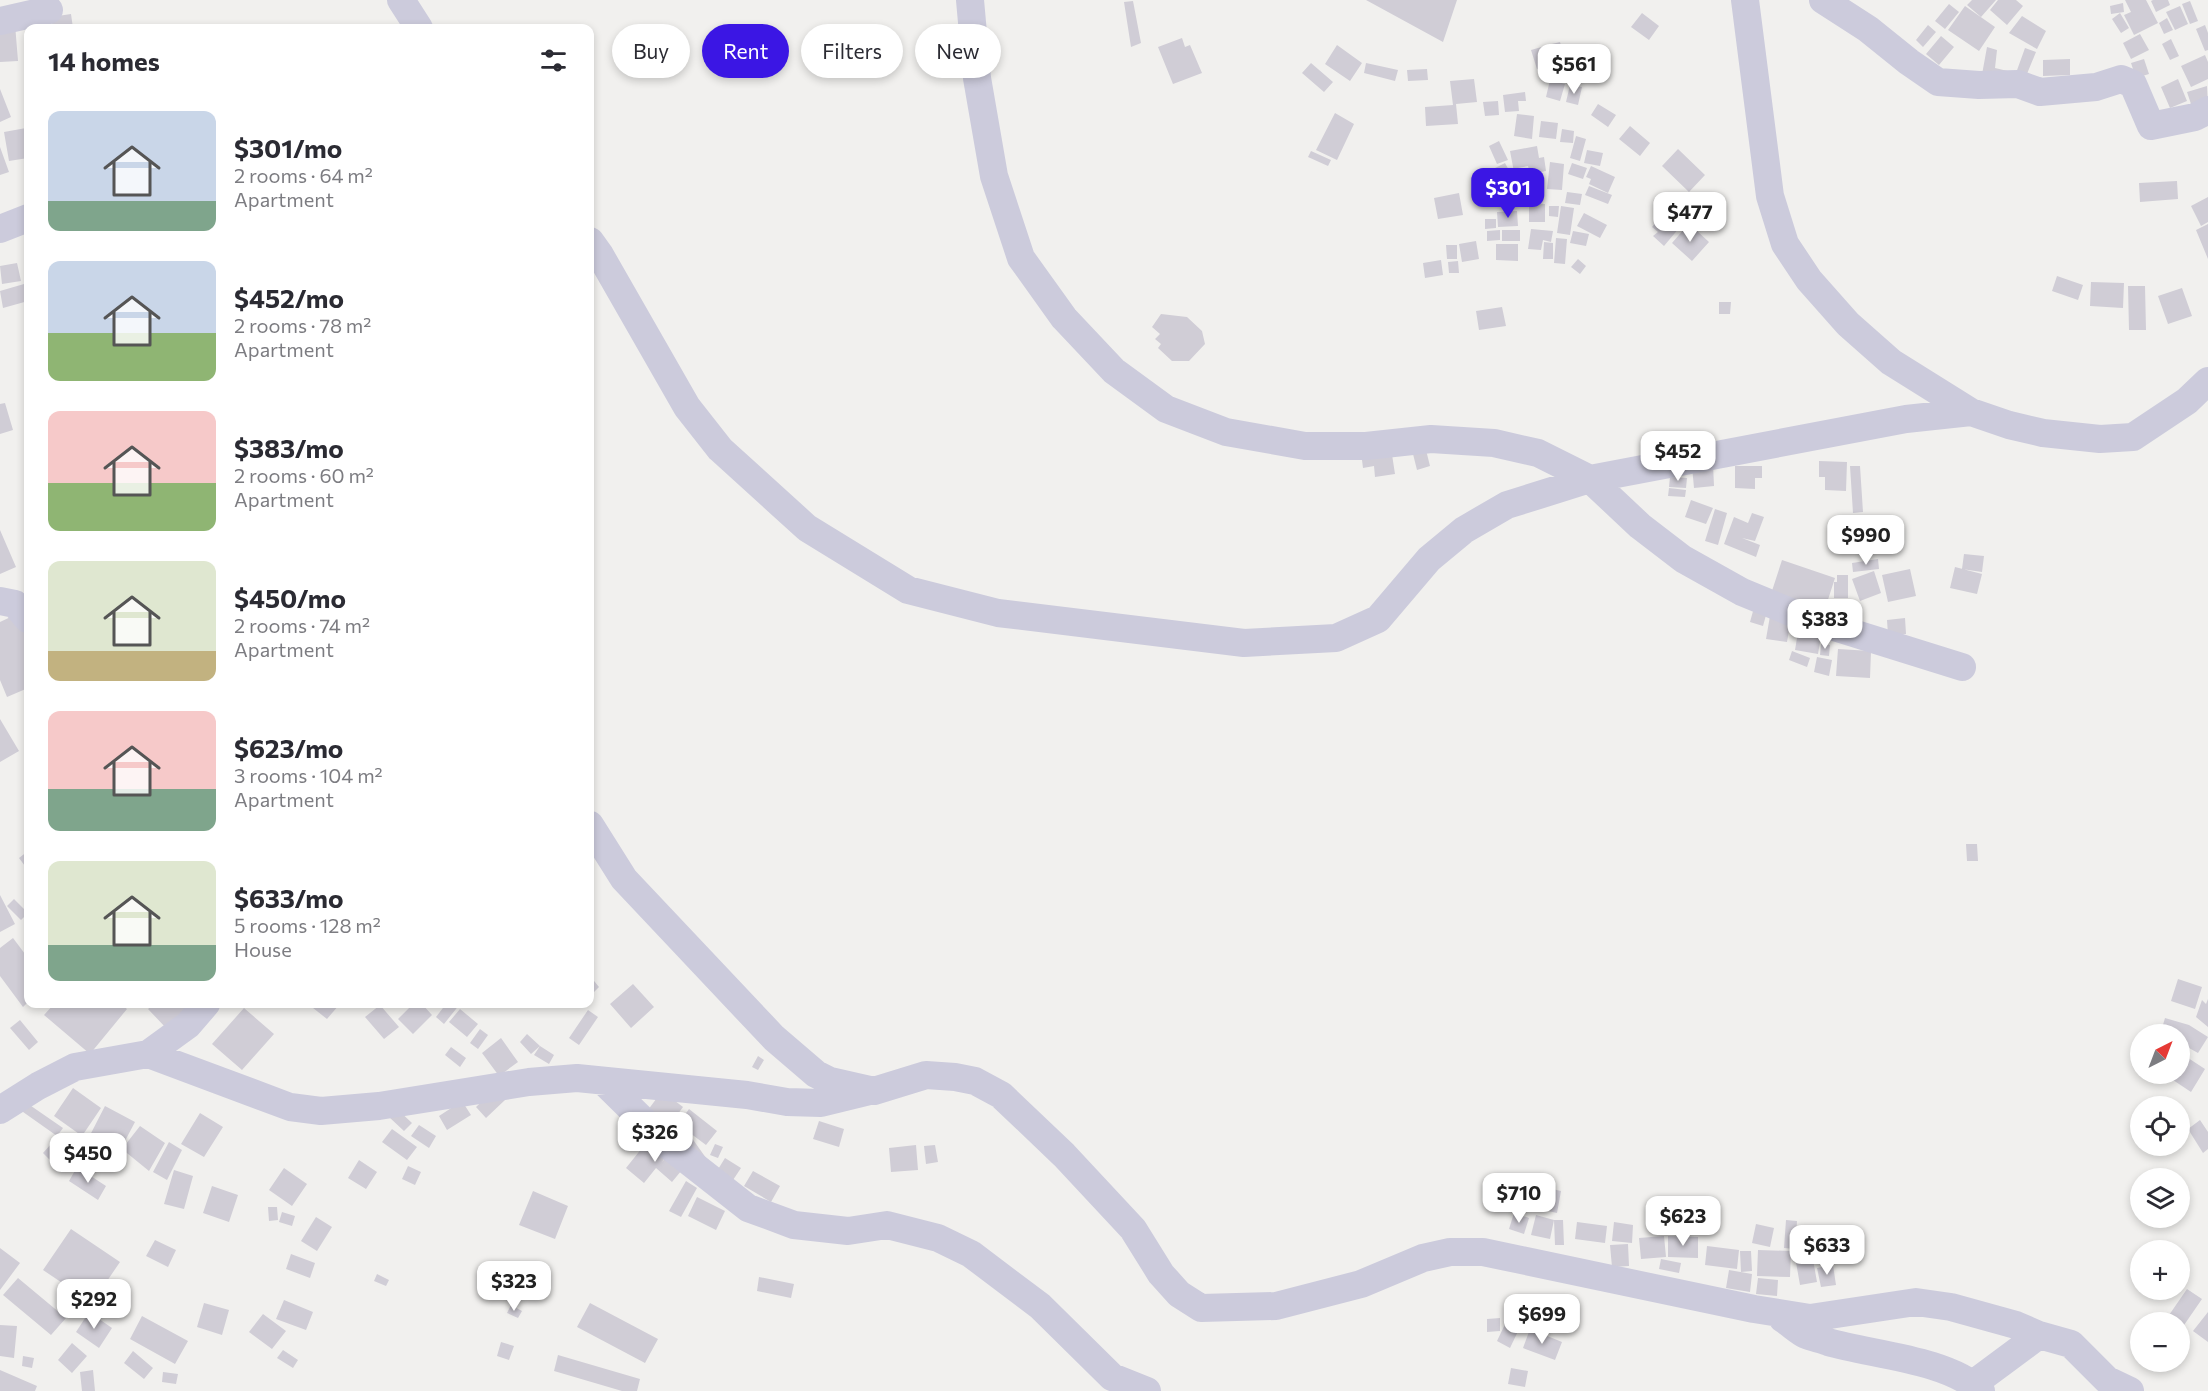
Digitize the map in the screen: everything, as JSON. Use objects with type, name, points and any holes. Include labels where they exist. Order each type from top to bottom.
[{"type":"street","points":[[970,0],[977,78],[994,176],[1021,258],[1064,318],[1114,371],[1166,409],[1226,432],[1305,446],[1366,446],[1431,439],[1494,443],[1538,453],[1590,479],[1640,526],[1683,559],[1742,592],[1805,618],[1962,667]]},
{"type":"street","points":[[1745,0],[1770,196],[1785,244],[1809,280],[1848,324],[1891,362],[1971,412],[2009,425],[2043,433],[2100,439],[2133,437],[2187,401],[2208,381]]},
{"type":"street","points":[[1823,0],[1868,29],[1938,82],[1979,85],[2018,84],[2040,92],[2067,92],[2096,87],[2121,79],[2133,84],[2151,126],[2195,117],[2208,110]]},
{"type":"street","points":[[0,16],[49,10]]},
{"type":"street","points":[[0,229],[24,220]]},
{"type":"street","points":[[594,247],[687,407],[720,449],[807,528],[908,590],[998,613],[1244,643],[1336,638],[1378,620],[1429,559],[1464,530],[1507,505],[1590,479],[1906,419],[1971,412]]},
{"type":"street","points":[[0,601],[15,604],[24,614]]},
{"type":"street","points":[[594,831],[624,879],[774,1038],[816,1074],[830,1081],[874,1090]]},
{"type":"street","points":[[0,1110],[38,1086],[75,1067],[148,1054],[188,1025],[203,1008]]},
{"type":"street","points":[[148,1054],[290,1107],[321,1111],[379,1106],[529,1082],[577,1078],[821,1103],[926,1075],[955,1077],[975,1081],[1001,1095],[1064,1155],[1133,1229],[1161,1274],[1179,1294],[1201,1308],[1276,1306],[1361,1284],[1423,1258],[1450,1252],[1483,1252],[1810,1318],[1916,1302],[1951,1307],[2016,1325],[2039,1335],[2071,1344],[2107,1380],[2130,1391]]},
{"type":"street","points":[[604,1082],[669,1146],[747,1208],[794,1225],[848,1231],[886,1225],[938,1238],[971,1254],[1040,1306],[1112,1377],[1147,1391]]},
{"type":"street","points":[[1774,1312],[1806,1335],[1848,1348],[1889,1355],[1932,1367],[1977,1387],[2039,1335]]},
{"type":"building","points":[[1366,0],[1457,0],[1443,42]]},
{"type":"building","points":[[1972,0],[1996,0],[1981,17],[1967,5]]},
{"type":"building","points":[[1998,0],[2016,0],[2023,6],[2007,25],[1990,10]]},
{"type":"building","points":[[2125,0],[2146,0],[2158,23],[2134,35],[2124,15],[2131,12]]},
{"type":"building","points":[[2168,0],[2170,5],[2156,12],[2151,1]]},
{"type":"building","points":[[1133,1],[1141,43],[1131,47],[1124,2]]},
{"type":"building","points":[[2190,1],[2198,21],[2190,24],[2182,4]]},
{"type":"building","points":[[2123,3],[2124,12],[2111,14],[2110,6]]},
{"type":"building","points":[[1949,4],[1959,12],[1945,29],[1935,21]]},
{"type":"building","points":[[1965,6],[1995,27],[1979,51],[1948,30]]},
{"type":"building","points":[[2180,6],[2188,24],[2175,30],[2166,12]]},
{"type":"building","points":[[1642,13],[1659,26],[1649,40],[1631,27]]},
{"type":"building","points":[[2120,13],[2129,28],[2121,33],[2112,19]]},
{"type":"building","points":[[71,14],[72,24],[52,24],[51,17]]},
{"type":"building","points":[[2022,16],[2046,31],[2037,49],[2009,33]]},
{"type":"building","points":[[2167,18],[2173,30],[2164,34],[2159,23]]},
{"type":"building","points":[[15,24],[18,61],[0,62],[0,25]]},
{"type":"building","points":[[1928,25],[1936,32],[1923,47],[1916,40]]},
{"type":"building","points":[[2205,25],[2208,33],[2208,50],[2205,51],[2196,29]]},
{"type":"building","points":[[2140,34],[2149,50],[2131,59],[2123,43]]},
{"type":"building","points":[[1941,36],[1954,47],[1939,65],[1926,54]]},
{"type":"building","points":[[1182,38],[1185,47],[1190,45],[1202,73],[1173,84],[1158,47]]},
{"type":"building","points":[[2171,39],[2179,56],[2170,60],[2162,44]]},
{"type":"building","points":[[1560,42],[1566,62],[1554,66],[1548,45]]},
{"type":"building","points":[[1337,45],[1362,63],[1350,81],[1325,64]]},
{"type":"building","points":[[1545,46],[1551,65],[1537,69],[1531,50]]},
{"type":"building","points":[[1987,47],[1997,50],[1995,68],[2016,73],[2025,48],[2036,52],[2022,86],[1981,80]]},
{"type":"building","points":[[2205,55],[2208,62],[2208,79],[2191,87],[2181,66]]},
{"type":"building","points":[[1583,58],[1609,66],[1605,81],[1579,74]]},
{"type":"building","points":[[2070,59],[2070,75],[2043,76],[2043,60]]},
{"type":"building","points":[[2144,59],[2149,74],[2136,78],[2131,63]]},
{"type":"building","points":[[1311,63],[1333,82],[1324,92],[1302,73]]},
{"type":"building","points":[[1366,63],[1398,70],[1395,81],[1364,73]]},
{"type":"building","points":[[1427,69],[1428,80],[1408,81],[1407,70]]},
{"type":"building","points":[[1474,79],[1477,102],[1456,104],[1458,124],[1426,126],[1425,107],[1453,105],[1450,81]]},
{"type":"building","points":[[2178,79],[2187,101],[2170,108],[2161,87]]},
{"type":"building","points":[[1550,80],[1565,84],[1560,101],[1546,97]]},
{"type":"building","points":[[1570,85],[1582,87],[1578,105],[1566,102]]},
{"type":"building","points":[[2207,86],[2208,106],[2193,110],[2187,92]]},
{"type":"building","points":[[0,89],[11,117],[0,122]]},
{"type":"building","points":[[1525,92],[1526,101],[1518,101],[1519,111],[1505,112],[1503,95]]},
{"type":"building","points":[[1498,101],[1499,115],[1485,116],[1483,102]]},
{"type":"building","points":[[1598,104],[1616,115],[1608,127],[1591,115]]},
{"type":"building","points":[[1335,113],[1354,124],[1337,160],[1316,150]]},
{"type":"building","points":[[1517,114],[1534,116],[1532,139],[1514,136]]},
{"type":"building","points":[[1541,121],[1558,123],[1556,139],[1539,137]]},
{"type":"building","points":[[1630,126],[1650,143],[1640,156],[1619,139]]},
{"type":"building","points":[[24,128],[24,159],[9,161],[4,132]]},
{"type":"building","points":[[1562,129],[1574,131],[1573,143],[1560,142]]},
{"type":"building","points":[[1576,136],[1586,139],[1580,161],[1570,158]]},
{"type":"building","points":[[1499,141],[1508,160],[1497,164],[1489,146]]},
{"type":"building","points":[[1537,146],[1539,158],[1544,157],[1546,171],[1530,174],[1528,166],[1518,168],[1519,172],[1514,172],[1510,151]]},
{"type":"building","points":[[0,147],[9,172],[0,175]]},
{"type":"building","points":[[1678,149],[1705,175],[1689,192],[1662,166]]},
{"type":"building","points":[[1587,150],[1603,153],[1600,166],[1584,163]]},
{"type":"building","points":[[1311,151],[1331,160],[1328,166],[1308,157]]},
{"type":"building","points":[[1550,162],[1564,164],[1562,190],[1547,189]]},
{"type":"building","points":[[1505,163],[1511,174],[1498,180],[1493,169]]},
{"type":"building","points":[[1572,163],[1587,168],[1583,179],[1568,174]]},
{"type":"building","points":[[1591,166],[1615,177],[1608,193],[1589,184],[1591,179],[1586,177]]},
{"type":"building","points":[[1519,175],[1537,175],[1538,194],[1520,194]]},
{"type":"building","points":[[1513,179],[1517,188],[1508,191],[1509,194],[1504,196],[1499,184]]},
{"type":"building","points":[[2177,181],[2178,199],[2140,202],[2139,183]]},
{"type":"building","points":[[1589,186],[1612,195],[1608,204],[1585,195]]},
{"type":"building","points":[[1567,192],[1582,194],[1580,205],[1565,203]]},
{"type":"building","points":[[1459,193],[1463,215],[1438,219],[1434,198]]},
{"type":"building","points":[[2208,197],[2208,222],[2201,226],[2191,206]]},
{"type":"building","points":[[1529,203],[1545,204],[1545,222],[1529,222]]},
{"type":"building","points":[[1549,206],[1559,206],[1558,217],[1549,216]]},
{"type":"building","points":[[1561,206],[1574,208],[1570,235],[1557,233]]},
{"type":"building","points":[[1517,211],[1518,226],[1498,227],[1497,212]]},
{"type":"building","points":[[1675,212],[1685,221],[1664,246],[1653,236],[1658,232],[1652,227],[1663,214],[1668,220]]},
{"type":"building","points":[[1584,213],[1607,225],[1600,238],[1577,226]]},
{"type":"building","points":[[1485,219],[1496,219],[1496,228],[1485,229]]},
{"type":"building","points":[[2208,224],[2208,259],[2196,230]]},
{"type":"building","points":[[1685,228],[1693,234],[1696,230],[1709,242],[1692,261],[1672,243]]},
{"type":"building","points":[[1531,229],[1553,231],[1551,242],[1543,240],[1541,250],[1528,249]]},
{"type":"building","points":[[1500,230],[1500,240],[1487,241],[1487,231]]},
{"type":"building","points":[[1502,230],[1520,230],[1520,241],[1502,241]]},
{"type":"building","points":[[1573,231],[1589,234],[1586,246],[1570,243]]},
{"type":"building","points":[[1556,238],[1567,239],[1565,264],[1554,263]]},
{"type":"building","points":[[1476,241],[1479,259],[1462,262],[1459,244]]},
{"type":"building","points":[[1544,242],[1553,243],[1553,259],[1543,259]]},
{"type":"building","points":[[1496,244],[1518,244],[1518,261],[1496,260]]},
{"type":"building","points":[[1446,245],[1457,245],[1457,259],[1447,259]]},
{"type":"building","points":[[1578,259],[1586,266],[1580,274],[1571,267]]},
{"type":"building","points":[[1441,260],[1443,275],[1425,278],[1423,263]]},
{"type":"building","points":[[1458,261],[1459,273],[1449,273],[1448,262]]},
{"type":"building","points":[[17,263],[21,281],[2,284],[0,266]]},
{"type":"building","points":[[2057,276],[2083,285],[2078,300],[2052,291]]},
{"type":"building","points":[[2091,282],[2124,283],[2123,308],[2090,306]]},
{"type":"building","points":[[24,284],[24,302],[3,308],[0,291]]},
{"type":"building","points":[[2128,286],[2145,286],[2146,330],[2129,330]]},
{"type":"building","points":[[2182,288],[2192,316],[2168,324],[2158,296]]},
{"type":"building","points":[[1719,302],[1731,302],[1730,314],[1719,314]]},
{"type":"building","points":[[1502,307],[1506,326],[1479,330],[1476,311]]},
{"type":"building","points":[[1161,314],[1187,317],[1202,331],[1205,344],[1189,361],[1172,361],[1158,348],[1161,344],[1155,339],[1160,334],[1152,327]]},
{"type":"building","points":[[5,403],[13,430],[0,434],[0,404]]},
{"type":"building","points":[[1425,446],[1430,466],[1417,470],[1412,450]]},
{"type":"building","points":[[1391,448],[1395,474],[1375,477],[1374,466],[1363,468],[1361,452]]},
{"type":"building","points":[[1819,461],[1847,462],[1846,491],[1825,490],[1825,477],[1819,477]]},
{"type":"building","points":[[1713,464],[1714,486],[1694,488],[1692,466]]},
{"type":"building","points":[[1735,466],[1762,466],[1762,478],[1755,478],[1755,489],[1735,488]]},
{"type":"building","points":[[1850,466],[1860,466],[1863,512],[1853,513]]},
{"type":"building","points":[[1670,477],[1687,478],[1686,488],[1669,487]]},
{"type":"building","points":[[1669,488],[1686,490],[1685,497],[1668,496]]},
{"type":"building","points":[[1691,500],[1713,508],[1706,524],[1685,517]]},
{"type":"building","points":[[1715,509],[1727,513],[1718,545],[1705,541]]},
{"type":"building","points":[[1752,513],[1764,517],[1755,541],[1742,538],[1760,545],[1756,557],[1724,544],[1734,517],[1748,523]]},
{"type":"building","points":[[0,530],[16,567],[0,574]]},
{"type":"building","points":[[1964,554],[1984,556],[1982,572],[1962,569]]},
{"type":"building","points":[[1878,559],[1879,569],[1853,572],[1852,563]]},
{"type":"building","points":[[1782,560],[1835,578],[1824,612],[1771,594]]},
{"type":"building","points":[[1955,567],[1982,574],[1977,594],[1950,588]]},
{"type":"building","points":[[1910,569],[1916,596],[1888,602],[1882,575]]},
{"type":"building","points":[[1874,571],[1881,593],[1860,601],[1852,579]]},
{"type":"building","points":[[1837,575],[1848,575],[1848,598],[1834,598],[1834,582],[1837,582]]},
{"type":"building","points":[[1832,600],[1843,603],[1840,615],[1829,612]]},
{"type":"building","points":[[1755,604],[1768,608],[1763,626],[1750,622]]},
{"type":"building","points":[[17,614],[24,631],[24,690],[7,697],[0,680],[0,622]]},
{"type":"building","points":[[1770,616],[1791,619],[1787,642],[1766,639]]},
{"type":"building","points":[[1905,618],[1906,634],[1888,635],[1887,620]]},
{"type":"building","points":[[1799,626],[1822,630],[1818,654],[1795,650]]},
{"type":"building","points":[[1821,644],[1830,645],[1829,656],[1820,655]]},
{"type":"building","points":[[1838,649],[1871,651],[1870,678],[1836,676]]},
{"type":"building","points":[[1792,651],[1810,658],[1807,667],[1789,660]]},
{"type":"building","points":[[1817,657],[1832,660],[1829,676],[1814,672]]},
{"type":"building","points":[[0,719],[19,751],[0,762]]},
{"type":"building","points":[[1966,844],[1977,844],[1978,861],[1967,861]]},
{"type":"building","points":[[24,854],[24,865],[19,858]]},
{"type":"building","points":[[0,895],[15,924],[0,932]]},
{"type":"building","points":[[14,899],[24,909],[24,917],[21,920],[7,906]]},
{"type":"building","points":[[13,938],[24,953],[23,1007],[0,976],[0,948]]},
{"type":"building","points":[[2178,979],[2202,987],[2195,1009],[2171,1001]]},
{"type":"building","points":[[594,981],[599,987],[594,992]]},
{"type":"building","points":[[633,984],[654,1007],[631,1028],[610,1004]]},
{"type":"building","points":[[2208,999],[2208,1027],[2196,1017],[2202,1000],[2206,1004]]},
{"type":"building","points":[[50,1008],[127,1009],[90,1054],[44,1015]]},
{"type":"building","points":[[149,1008],[190,1008],[167,1029]]},
{"type":"building","points":[[244,1008],[274,1034],[242,1070],[212,1044]]},
{"type":"building","points":[[313,1008],[336,1008],[327,1019]]},
{"type":"building","points":[[376,1008],[383,1008],[399,1027],[384,1039],[365,1017]]},
{"type":"building","points":[[409,1008],[426,1008],[432,1015],[413,1034],[398,1019]]},
{"type":"building","points":[[443,1008],[457,1008],[444,1024],[436,1017]]},
{"type":"building","points":[[460,1009],[478,1024],[467,1037],[449,1022]]},
{"type":"building","points":[[588,1010],[598,1017],[579,1045],[569,1038]]},
{"type":"building","points":[[2165,1018],[2186,1024],[2163,1024]]},
{"type":"building","points":[[20,1020],[38,1042],[29,1050],[10,1028]]},
{"type":"building","points":[[2190,1026],[2208,1037],[2198,1053],[2190,1049]]},
{"type":"building","points":[[480,1029],[488,1035],[478,1049],[470,1043]]},
{"type":"building","points":[[527,1034],[540,1046],[531,1054],[520,1042]]},
{"type":"building","points":[[501,1038],[518,1062],[499,1076],[482,1053]]},
{"type":"building","points":[[540,1046],[554,1055],[549,1064],[534,1055]]},
{"type":"building","points":[[451,1047],[466,1058],[460,1067],[445,1055]]},
{"type":"building","points":[[758,1056],[764,1060],[758,1070],[752,1067]]},
{"type":"building","points":[[2190,1059],[2205,1069],[2191,1092],[2179,1084],[2190,1084]]},
{"type":"building","points":[[73,1088],[101,1108],[82,1136],[54,1116]]},
{"type":"building","points":[[495,1089],[505,1100],[486,1118],[476,1107]]},
{"type":"building","points":[[662,1091],[683,1107],[669,1126],[648,1110]]},
{"type":"building","points":[[21,1099],[63,1128],[57,1136],[16,1107]]},
{"type":"building","points":[[462,1101],[471,1115],[447,1130],[439,1116]]},
{"type":"building","points":[[105,1106],[135,1122],[117,1156],[87,1141]]},
{"type":"building","points":[[396,1108],[412,1123],[404,1131],[389,1117]]},
{"type":"building","points":[[689,1109],[717,1131],[706,1145],[678,1124]]},
{"type":"building","points":[[200,1113],[223,1127],[204,1157],[181,1144]]},
{"type":"building","points":[[2200,1120],[2208,1132],[2208,1149],[2203,1153],[2190,1132],[2190,1128]]},
{"type":"building","points":[[819,1121],[844,1129],[839,1147],[813,1139]]},
{"type":"building","points":[[419,1125],[436,1136],[429,1148],[411,1136]]},
{"type":"building","points":[[140,1126],[165,1143],[149,1171],[122,1149]]},
{"type":"building","points":[[392,1129],[417,1147],[407,1160],[382,1142]]},
{"type":"building","points":[[60,1134],[72,1144],[54,1164],[43,1153]]},
{"type":"building","points":[[689,1134],[711,1165],[682,1139]]},
{"type":"building","points":[[650,1138],[668,1153],[662,1162],[671,1152],[686,1165],[672,1182],[656,1168],[644,1183],[626,1168]]},
{"type":"building","points":[[169,1142],[182,1150],[167,1180],[153,1172]]},
{"type":"building","points":[[715,1144],[723,1147],[718,1158],[710,1155]]},
{"type":"building","points":[[916,1145],[918,1170],[891,1172],[889,1148]]},
{"type":"building","points":[[935,1145],[938,1162],[926,1164],[924,1146]]},
{"type":"building","points":[[725,1158],[741,1168],[733,1180],[717,1171]]},
{"type":"building","points":[[359,1160],[377,1172],[366,1189],[348,1178]]},
{"type":"building","points":[[408,1166],[421,1172],[415,1185],[402,1179]]},
{"type":"building","points":[[77,1167],[106,1186],[98,1200],[69,1181]]},
{"type":"building","points":[[284,1168],[307,1184],[292,1206],[269,1190]]},
{"type":"building","points":[[174,1170],[193,1176],[184,1209],[164,1204]]},
{"type":"building","points":[[753,1171],[780,1186],[771,1202],[744,1186]]},
{"type":"building","points":[[686,1181],[697,1188],[681,1217],[669,1211]]},
{"type":"building","points":[[212,1186],[238,1195],[229,1222],[203,1213]]},
{"type":"building","points":[[1516,1186],[1531,1188],[1528,1205],[1513,1202]]},
{"type":"building","points":[[1552,1189],[1561,1191],[1557,1213],[1548,1211]]},
{"type":"building","points":[[533,1191],[568,1206],[555,1239],[519,1225]]},
{"type":"building","points":[[697,1197],[725,1211],[716,1230],[688,1216]]},
{"type":"building","points":[[268,1207],[277,1207],[278,1220],[269,1221]]},
{"type":"building","points":[[282,1212],[295,1216],[292,1226],[279,1222]]},
{"type":"building","points":[[1514,1213],[1529,1218],[1524,1234],[1509,1229]]},
{"type":"building","points":[[1536,1215],[1554,1220],[1550,1239],[1531,1235]]},
{"type":"building","points":[[316,1217],[332,1227],[317,1251],[301,1241]]},
{"type":"building","points":[[1554,1220],[1563,1220],[1564,1245],[1555,1245]]},
{"type":"building","points":[[1786,1220],[1797,1221],[1795,1249],[1784,1248]]},
{"type":"building","points":[[1577,1222],[1607,1226],[1605,1243],[1575,1239]]},
{"type":"building","points":[[1614,1222],[1633,1225],[1632,1243],[1612,1241]]},
{"type":"building","points":[[1756,1224],[1774,1228],[1770,1247],[1752,1243]]},
{"type":"building","points":[[71,1229],[120,1262],[92,1303],[43,1270]]},
{"type":"building","points":[[1664,1236],[1666,1257],[1641,1259],[1639,1238]]},
{"type":"building","points":[[1668,1236],[1698,1237],[1698,1258],[1668,1257]]},
{"type":"building","points":[[155,1240],[176,1250],[168,1267],[146,1256]]},
{"type":"building","points":[[1628,1244],[1629,1266],[1612,1267],[1610,1245]]},
{"type":"building","points":[[1707,1246],[1739,1250],[1737,1269],[1705,1265]]},
{"type":"building","points":[[0,1248],[20,1263],[0,1290]]},
{"type":"building","points":[[1811,1248],[1817,1282],[1800,1285],[1794,1251]]},
{"type":"building","points":[[1758,1250],[1791,1251],[1790,1277],[1757,1276]]},
{"type":"building","points":[[1740,1251],[1751,1251],[1752,1271],[1741,1272]]},
{"type":"building","points":[[291,1254],[315,1263],[310,1278],[286,1269]]},
{"type":"building","points":[[1661,1259],[1681,1263],[1679,1273],[1659,1269]]},
{"type":"building","points":[[1833,1265],[1836,1285],[1821,1287],[1817,1268]]},
{"type":"building","points":[[1729,1270],[1752,1274],[1750,1292],[1726,1288]]},
{"type":"building","points":[[377,1274],[389,1280],[386,1286],[374,1281]]},
{"type":"building","points":[[759,1277],[794,1284],[791,1298],[757,1291]]},
{"type":"building","points":[[18,1278],[66,1318],[51,1335],[3,1295]]},
{"type":"building","points":[[1758,1278],[1778,1280],[1777,1296],[1756,1294]]},
{"type":"building","points":[[2190,1291],[2202,1299],[2190,1316],[2190,1312],[2171,1312],[2179,1300],[2190,1300]]},
{"type":"building","points":[[284,1300],[313,1312],[306,1330],[276,1319]]},
{"type":"building","points":[[204,1303],[229,1310],[222,1335],[197,1327]]},
{"type":"building","points":[[590,1303],[658,1339],[645,1363],[577,1327]]},
{"type":"building","points":[[511,1305],[522,1311],[518,1318],[507,1313]]},
{"type":"building","points":[[89,1312],[112,1328],[99,1348],[76,1332]]},
{"type":"building","points":[[2208,1312],[2208,1342],[2193,1331]]},
{"type":"building","points":[[263,1314],[286,1331],[272,1349],[249,1332]]},
{"type":"building","points":[[142,1316],[188,1341],[175,1364],[130,1339]]},
{"type":"building","points":[[1500,1318],[1500,1331],[1487,1332],[1487,1319]]},
{"type":"building","points":[[1508,1318],[1521,1325],[1510,1348],[1497,1341]]},
{"type":"building","points":[[0,1325],[17,1326],[14,1358],[0,1356]]},
{"type":"building","points":[[1530,1329],[1562,1342],[1555,1360],[1523,1348]]},
{"type":"building","points":[[501,1342],[514,1346],[509,1360],[497,1356]]},
{"type":"building","points":[[72,1343],[87,1356],[72,1373],[58,1360]]},
{"type":"building","points":[[283,1350],[298,1360],[293,1368],[277,1358]]},
{"type":"building","points":[[133,1351],[153,1368],[144,1379],[124,1363]]},
{"type":"building","points":[[558,1355],[640,1379],[637,1391],[622,1391],[554,1371]]},
{"type":"building","points":[[23,1356],[34,1358],[32,1368],[22,1366]]},
{"type":"building","points":[[1511,1368],[1528,1371],[1525,1387],[1508,1384]]},
{"type":"building","points":[[0,1370],[37,1386],[35,1391],[0,1391]]},
{"type":"building","points":[[93,1370],[95,1391],[82,1391],[80,1372]]},
{"type":"building","points":[[163,1372],[178,1374],[176,1384],[162,1382]]}]
